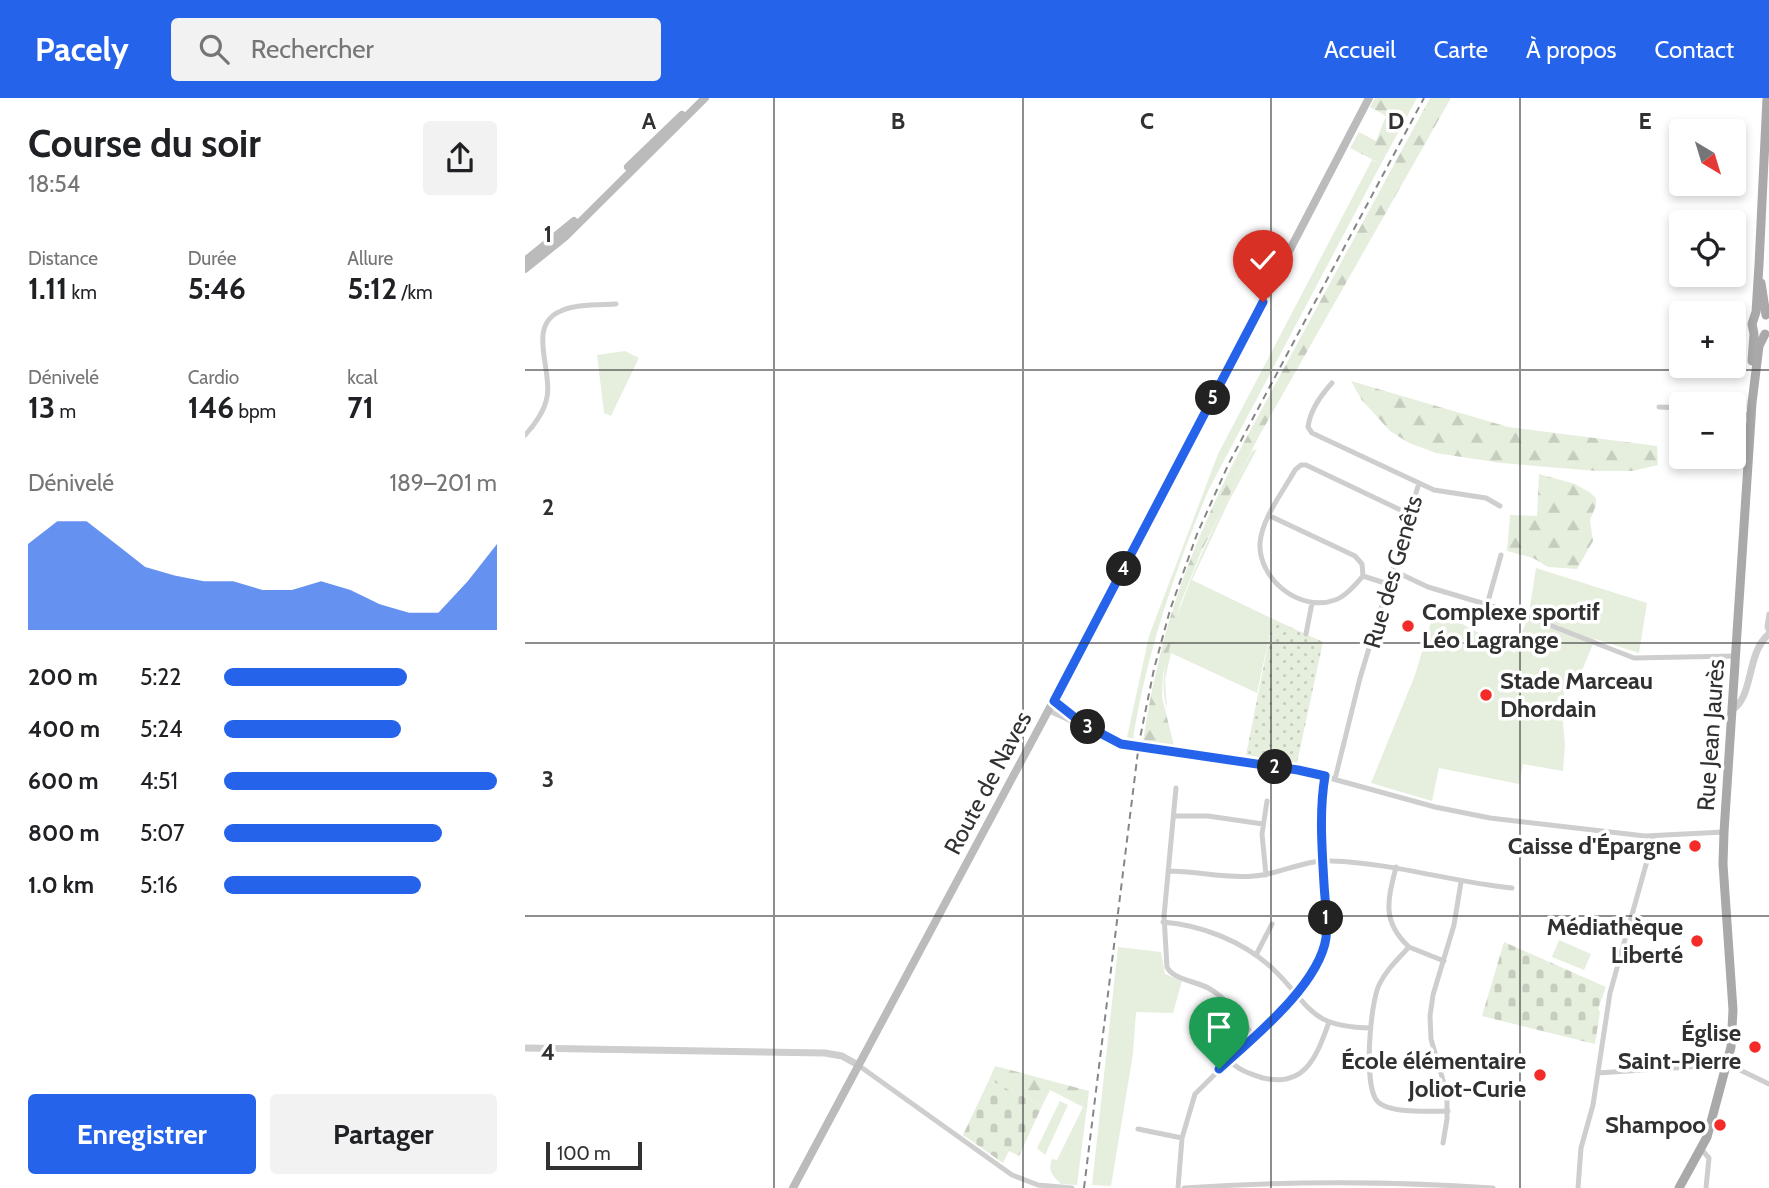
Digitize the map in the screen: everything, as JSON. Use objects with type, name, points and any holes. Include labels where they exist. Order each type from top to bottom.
[{"type":"main road","points":[[525,268],[554,247],[703,98]]},
{"type":"main road","name":"Route de Naves","points":[[793,1188],[1049,711],[1369,98]]},
{"type":"main road","points":[[1754,319],[1766,190],[1767,98]]},
{"type":"main road","points":[[525,261],[587,212]]},
{"type":"main road","points":[[1754,319],[1759,315],[1767,316],[1759,265]]},
{"type":"main road","name":"Rue Jean Jaurès","points":[[1752,403],[1754,319]]},
{"type":"main road","points":[[1754,330],[1759,334],[1768,332]]},
{"type":"main road","name":"Rue Jean Jaurès","points":[[1679,1188],[1701,1149],[1710,1126],[1731,1047],[1733,1017],[1723,864],[1724,832],[1752,403],[1759,346],[1768,332]]},
{"type":"street","points":[[525,435],[547,399],[543,334],[548,320],[564,310],[616,303]]},
{"type":"street","points":[[1332,383],[1320,396],[1308,421],[1310,431],[1419,483],[1442,492],[1490,499],[1500,506]]},
{"type":"street","points":[[1659,407],[1669,408]]},
{"type":"street","points":[[1746,415],[1751,415]]},
{"type":"street","points":[[1363,576],[1340,598],[1312,603],[1282,588],[1264,567],[1261,538],[1295,470],[1306,465],[1409,514]]},
{"type":"street","name":"Rue des Genêts","points":[[1335,779],[1388,584],[1419,483]]},
{"type":"street","points":[[1270,516],[1358,558],[1362,564],[1363,576]]},
{"type":"street","points":[[1487,605],[1501,555]]},
{"type":"street","points":[[1392,570],[1428,587],[1529,617],[1638,659],[1735,656]]},
{"type":"street","points":[[1363,576],[1388,584]]},
{"type":"street","points":[[1306,634],[1312,603]]},
{"type":"street","points":[[1732,710],[1742,701],[1757,649],[1769,633],[1769,614]]},
{"type":"street","points":[[1054,701],[1083,724]]},
{"type":"street","points":[[1049,711],[1131,746],[1298,770],[1435,807],[1490,818],[1654,836],[1724,832]]},
{"type":"street","points":[[1178,1188],[1182,1138],[1195,1094],[1295,995],[1314,971],[1325,939],[1322,823],[1325,776]]},
{"type":"street","points":[[1177,788],[1163,922],[1168,970],[1171,974],[1197,982],[1215,992],[1236,1011],[1254,1037]]},
{"type":"street","points":[[1266,875],[1262,844],[1267,801]]},
{"type":"street","points":[[1174,816],[1208,816],[1263,824]]},
{"type":"street","points":[[1578,1188],[1581,1149],[1593,1105],[1610,993],[1654,836]]},
{"type":"street","points":[[1168,872],[1188,871],[1240,877],[1266,875],[1305,863],[1323,861],[1396,867],[1461,881],[1512,888]]},
{"type":"street","points":[[1396,867],[1388,900],[1388,914],[1396,932],[1409,947],[1444,961]]},
{"type":"street","points":[[1443,1143],[1448,1111],[1446,1088],[1431,1039],[1429,1022],[1432,1000],[1454,925],[1461,881]]},
{"type":"street","points":[[1163,922],[1194,926],[1256,955],[1280,976],[1310,1010],[1329,1022],[1348,1028],[1371,1028]]},
{"type":"street","points":[[1256,955],[1272,924]]},
{"type":"street","points":[[1409,947],[1386,972],[1373,1003],[1369,1081],[1371,1092],[1382,1105],[1396,1109],[1448,1111]]},
{"type":"street","points":[[1229,1060],[1242,1070],[1263,1078],[1280,1080],[1294,1076],[1313,1062],[1329,1022]]},
{"type":"street","points":[[525,1048],[825,1053],[846,1058],[1012,1175],[1038,1185],[1072,1188]]},
{"type":"street","points":[[1598,1073],[1727,1065],[1769,1084]]},
{"type":"street","points":[[1138,1129],[1182,1138]]},
{"type":"street","name":"Rue Jean Jaurès","points":[[1701,1149],[1709,1158],[1706,1188]]},
{"type":"street","points":[[1184,1188],[1303,1183],[1493,1188]]},
{"type":"green space","points":[[1375,98],[1417,98],[1381,164],[1350,148],[1359,132],[1376,141],[1386,116],[1370,107]]},
{"type":"green space","points":[[1430,98],[1451,98],[1258,438],[1201,552],[1181,602],[1163,674],[1162,697],[1174,746],[1143,741],[1164,639],[1182,581],[1204,525],[1243,444]]},
{"type":"green space","points":[[1372,160],[1381,164],[1209,489],[1163,612],[1133,739],[1127,737],[1149,636],[1218,454]]},
{"type":"green space","points":[[625,351],[639,358],[611,416],[604,413],[597,355]]},
{"type":"green space","points":[[1351,381],[1508,427],[1657,446],[1658,465],[1632,471],[1597,471],[1501,463],[1436,453],[1409,443],[1390,431],[1361,399]]},
{"type":"green space","points":[[1257,449],[1192,580],[1273,619],[1257,693],[1171,653],[1165,679],[1167,708],[1164,683],[1168,652],[1191,578],[1224,505],[1252,451]]},
{"type":"green space","points":[[1539,474],[1575,484],[1596,498],[1590,520],[1593,541],[1577,569],[1548,567],[1533,558],[1507,551],[1510,515],[1537,516]]},
{"type":"green space","name":"Stade Marceau Dhordain","points":[[1536,568],[1647,603],[1639,653],[1595,639],[1579,678],[1566,676],[1562,711],[1565,746],[1563,771],[1523,764],[1519,784],[1439,768],[1432,801],[1371,783],[1415,675],[1435,609],[1515,653],[1529,613]]},
{"type":"green space","points":[[1273,619],[1323,642],[1297,763],[1246,755]]},
{"type":"green space","points":[[1559,940],[1591,954],[1584,970],[1552,957]]},
{"type":"green space","points":[[1504,942],[1606,987],[1598,1009],[1600,1012],[1595,1044],[1482,1016]]},
{"type":"green space","points":[[1118,947],[1161,952],[1165,974],[1182,981],[1173,1013],[1136,1012],[1133,1054],[1111,1186],[1092,1185]]},
{"type":"green space","points":[[995,1066],[1089,1091],[1087,1107],[1050,1090],[1042,1106],[989,1080]]},
{"type":"green space","points":[[989,1080],[1042,1106],[1019,1156],[1009,1151],[1003,1163],[963,1135]]},
{"type":"green space","points":[[1060,1101],[1068,1105],[1045,1155],[1037,1148]]},
{"type":"green space","points":[[1083,1107],[1087,1107],[1077,1185],[1061,1184],[1052,1173],[1052,1159],[1057,1160]]},
{"type":"railway","points":[[1084,1188],[1139,743],[1154,669],[1170,610],[1197,534],[1229,463],[1424,98]]},
{"type":"place","name":"Complexe sportif Léo Lagrange","points":[[1408,626]]},
{"type":"place","name":"Stade Marceau Dhordain","points":[[1486,695]]},
{"type":"place","name":"Caisse d'Épargne","points":[[1695,846]]},
{"type":"place","name":"Médiathèque Liberté","points":[[1697,941]]},
{"type":"place","name":"Église Saint-Pierre","points":[[1755,1047]]},
{"type":"place","name":"École élémentaire Joliot-Curie","points":[[1540,1075]]},
{"type":"place","name":"Shampoo","points":[[1720,1125]]},
{"type":"route","points":[[1219,1069],[1303,986],[1321,955],[1327,923],[1322,836],[1325,776],[1121,744],[1083,724],[1054,701],[1263,302]]}]
